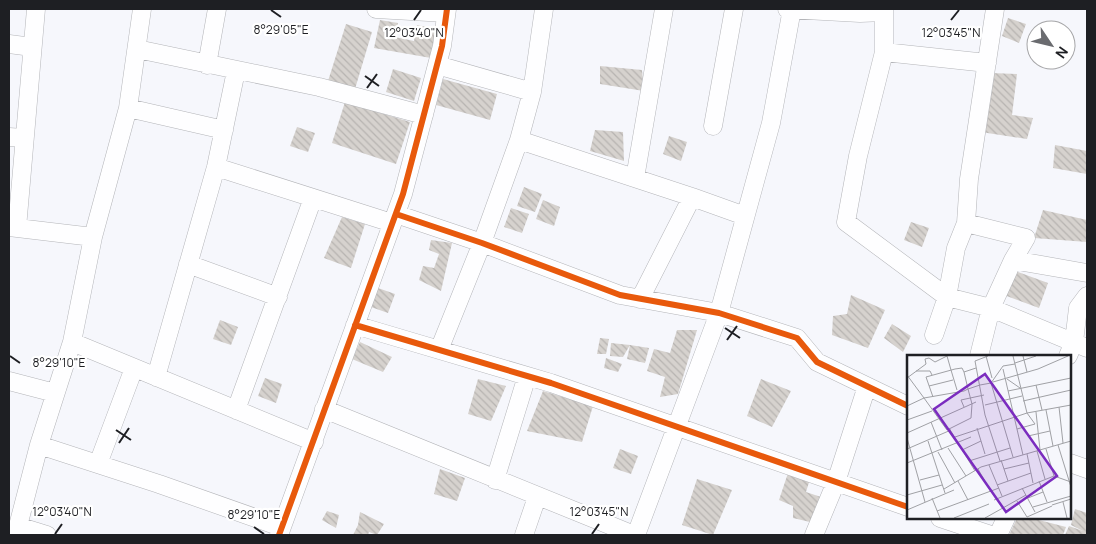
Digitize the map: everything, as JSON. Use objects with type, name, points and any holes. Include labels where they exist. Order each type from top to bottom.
[{"type":"street","points":[[36,9],[32,47],[16,138],[13,227],[94,237]]},
{"type":"street","points":[[47,535],[13,530],[72,342],[94,237],[128,108],[142,9]]},
{"type":"street","points":[[207,65],[217,9]]},
{"type":"street","points":[[39,445],[98,464],[280,531],[403,194],[442,46],[446,11],[376,9]]},
{"type":"street","points":[[439,350],[482,243],[519,140],[532,92],[544,9]]},
{"type":"street","points":[[635,178],[664,9]]},
{"type":"street","points":[[713,126],[734,9]]},
{"type":"street","points":[[324,410],[635,535],[719,313],[771,123],[790,9],[884,11],[884,52],[858,156],[846,222],[947,297],[991,308],[1077,349],[1078,308],[1087,296]]},
{"type":"street","points":[[934,335],[947,297],[956,248],[966,223],[969,179],[995,9]]},
{"type":"street","points":[[9,44],[32,47]]},
{"type":"street","points":[[137,49],[319,87],[424,115]]},
{"type":"street","points":[[884,52],[987,63]]},
{"type":"street","points":[[437,65],[532,92]]},
{"type":"street","points":[[156,377],[216,168],[236,71]]},
{"type":"street","points":[[128,108],[224,130]]},
{"type":"street","points":[[519,140],[745,216]]},
{"type":"street","points":[[216,168],[314,198],[482,243],[620,295],[719,313],[797,338],[817,362],[907,406]]},
{"type":"street","points":[[640,298],[692,197]]},
{"type":"street","points":[[236,410],[314,198]]},
{"type":"street","points":[[966,223],[1026,238],[1013,260],[991,308],[979,355]]},
{"type":"street","points":[[1013,260],[1087,273]]},
{"type":"street","points":[[188,264],[278,296]]},
{"type":"street","points":[[355,325],[526,376],[836,482],[907,504]]},
{"type":"street","points":[[72,342],[314,442]]},
{"type":"street","points":[[98,464],[134,368]]},
{"type":"street","points":[[495,480],[526,376]]},
{"type":"street","points":[[9,381],[55,393]]},
{"type":"street","points":[[814,535],[836,482],[868,386]]},
{"type":"street","points":[[1071,463],[1087,469]]},
{"type":"street","points":[[524,535],[537,496]]},
{"type":"street","points":[[943,519],[991,535]]},
{"type":"street","points":[[998,535],[1006,519]]},
{"type":"building","points":[[1008,18],[1026,24],[1019,43],[1002,36]]},
{"type":"building","points":[[380,20],[398,23],[395,37],[414,41],[417,25],[436,29],[431,58],[374,48]]},
{"type":"building","points":[[346,24],[372,32],[355,89],[328,81]]},
{"type":"building","points":[[600,66],[642,70],[644,91],[600,84]]},
{"type":"building","points":[[393,69],[421,78],[414,101],[386,92]]},
{"type":"building","points":[[991,73],[1017,74],[1012,115],[1033,118],[1027,139],[981,132]]},
{"type":"building","points":[[443,79],[497,94],[490,120],[436,105]]},
{"type":"building","points":[[345,102],[410,122],[396,164],[332,143]]},
{"type":"building","points":[[297,127],[315,133],[308,152],[290,146]]},
{"type":"building","points":[[595,130],[623,132],[624,161],[590,151]]},
{"type":"building","points":[[669,136],[687,142],[681,161],[663,154]]},
{"type":"building","points":[[1055,145],[1087,151],[1087,174],[1053,168]]},
{"type":"building","points":[[524,187],[542,194],[535,212],[517,206]]},
{"type":"building","points":[[543,200],[560,207],[554,226],[536,219]]},
{"type":"building","points":[[511,208],[529,214],[522,233],[504,227]]},
{"type":"building","points":[[1043,210],[1087,220],[1087,242],[1034,238]]},
{"type":"building","points":[[342,217],[365,224],[351,268],[324,258]]},
{"type":"building","points":[[911,222],[929,228],[922,247],[904,240]]},
{"type":"building","points":[[431,240],[452,243],[441,291],[419,280],[423,266],[434,268],[439,254],[429,250]]},
{"type":"building","points":[[1015,271],[1048,283],[1039,308],[1004,295]]},
{"type":"building","points":[[378,288],[395,294],[388,313],[371,307]]},
{"type":"building","points":[[851,295],[885,310],[868,348],[832,335],[833,316],[847,314]]},
{"type":"building","points":[[220,320],[238,327],[231,345],[213,339]]},
{"type":"building","points":[[892,324],[911,336],[903,352],[884,338]]},
{"type":"building","points":[[677,330],[697,330],[678,394],[660,397],[665,377],[647,371],[654,349],[670,353]]},
{"type":"building","points":[[600,338],[609,339],[606,354],[597,354]]},
{"type":"building","points":[[360,342],[392,357],[383,372],[352,359]]},
{"type":"building","points":[[611,343],[630,345],[623,357],[610,356]]},
{"type":"building","points":[[630,345],[649,348],[645,363],[627,359]]},
{"type":"building","points":[[606,358],[622,364],[618,372],[604,368]]},
{"type":"building","points":[[265,378],[282,384],[276,403],[258,396]]},
{"type":"building","points":[[478,379],[506,386],[491,421],[468,414]]},
{"type":"building","points":[[761,379],[791,391],[772,427],[747,416]]},
{"type":"building","points":[[543,391],[593,406],[582,442],[527,431]]},
{"type":"building","points":[[620,449],[638,456],[631,474],[613,468]]},
{"type":"building","points":[[440,469],[465,478],[457,501],[434,494]]},
{"type":"building","points":[[788,473],[810,479],[806,492],[821,497],[810,522],[793,518],[793,506],[779,500]]},
{"type":"building","points":[[697,479],[732,490],[713,535],[682,525]]},
{"type":"building","points":[[1075,509],[1087,513],[1087,535],[1065,535],[1069,526],[1083,531],[1071,525]]},
{"type":"building","points":[[327,511],[339,515],[336,528],[322,520]]},
{"type":"building","points":[[360,512],[384,524],[377,535],[369,532],[368,535],[353,535],[358,525]]},
{"type":"building","points":[[1017,519],[1035,519],[1066,527],[1063,535],[1009,535]]},
{"type":"cycle path","points":[[279,535],[403,194],[442,46],[447,9]]},
{"type":"cycle path","points":[[396,214],[482,243],[620,295],[719,313],[797,338],[817,362],[907,406]]},
{"type":"cycle path","points":[[355,325],[551,383],[907,507]]}]
